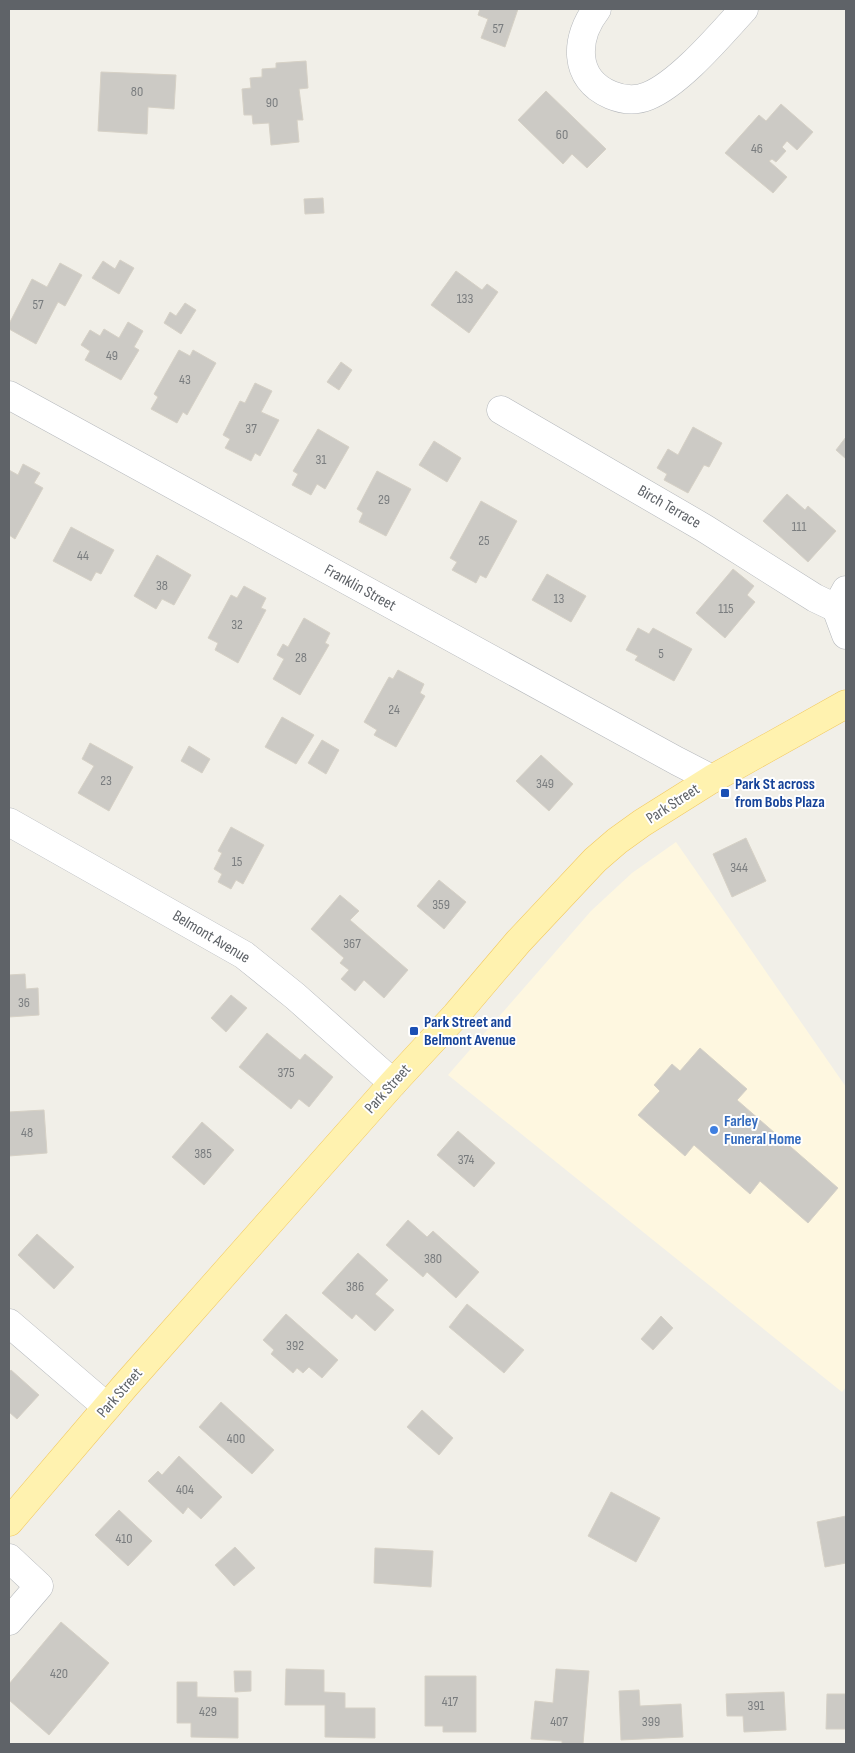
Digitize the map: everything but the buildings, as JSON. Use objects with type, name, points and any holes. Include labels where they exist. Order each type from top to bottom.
[{"type":"main road","name":"Park Street","points":[[9,1522],[107,1407],[392,1083],[456,1015],[518,942],[594,860],[642,823],[712,779],[845,707]]},
{"type":"street","points":[[598,9],[587,22],[581,37],[580,54],[584,69],[594,84],[605,92],[618,98],[632,100],[648,96],[678,76],[744,9]]},
{"type":"street","name":"Franklin Street","points":[[9,395],[670,758],[712,779]]},
{"type":"street","name":"Birch Terrace","points":[[501,410],[704,528],[815,598],[841,599]]},
{"type":"street","points":[[841,599],[846,635]]},
{"type":"street","name":"Belmont Avenue","points":[[9,822],[244,955],[295,996],[392,1083]]},
{"type":"street","points":[[9,1323],[107,1407]]},
{"type":"street","points":[[9,1558],[39,1586],[9,1621]]},
{"type":"shaded area","points":[[676,842],[846,1087],[846,1387],[842,1392],[448,1075],[591,911],[632,873]]},
{"type":"place","name":"Park St across from Bobs Plaza","points":[[725,793]]},
{"type":"place","name":"Park Street and Belmont Avenue","points":[[414,1031]]},
{"type":"place","name":"Farley Funeral Home","points":[[714,1130]]}]
